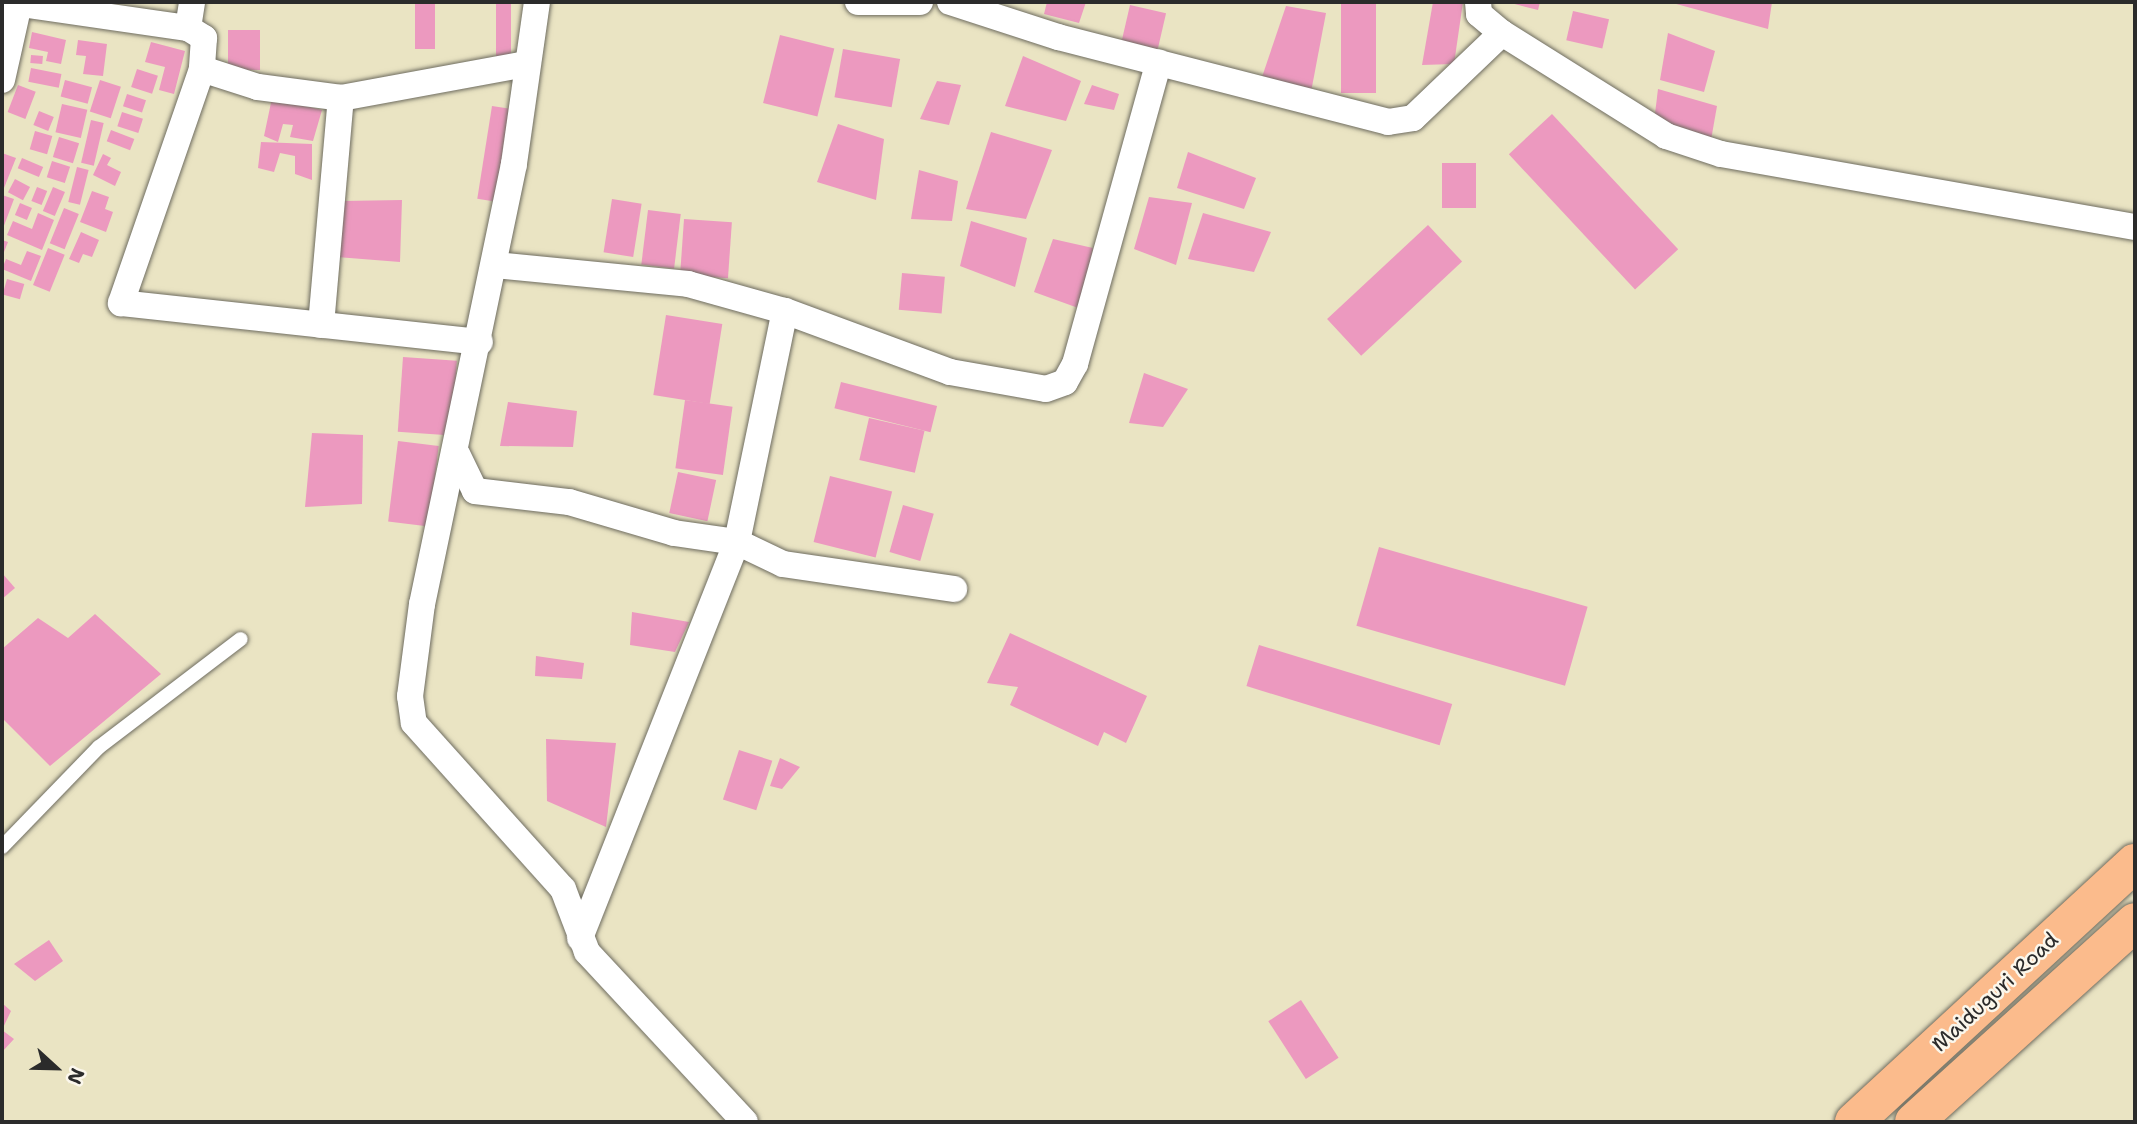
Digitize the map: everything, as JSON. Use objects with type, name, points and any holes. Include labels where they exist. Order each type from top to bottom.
[{"type":"highway","name":"Maiduguri Road","points":[[1854,1122],[2135,863]]},
{"type":"highway","name":"Maiduguri Road","points":[[1914,1122],[2135,922]]},
{"type":"street","points":[[188,28],[192,2]]},
{"type":"street","points":[[537,2],[495,265],[457,454],[422,604],[410,696],[414,723],[563,889],[580,938],[745,1122]]},
{"type":"street","points":[[858,2],[920,2]]},
{"type":"street","points":[[950,2],[1159,62],[1388,122],[1413,118],[1502,33]]},
{"type":"street","points":[[1478,2],[1479,14],[1502,33],[1666,136],[1721,154],[2135,226]]},
{"type":"street","points":[[2,80],[13,3],[188,28],[204,38],[202,69],[121,303],[480,342]]},
{"type":"street","points":[[495,265],[688,284],[785,312],[950,372],[1046,388],[1065,382],[1159,62]]},
{"type":"street","points":[[202,69],[258,87],[341,98],[526,64]]},
{"type":"street","points":[[320,325],[341,98]]},
{"type":"street","points":[[580,938],[737,542],[785,312]]},
{"type":"street","points":[[457,454],[475,491],[569,502],[674,533],[737,542],[783,564],[954,589]]},
{"type":"lane","points":[[2,847],[99,747],[241,639]]},
{"type":"building","points":[[415,2],[435,2],[435,49],[415,49]]},
{"type":"building","points":[[496,2],[511,2],[511,56],[496,56]]},
{"type":"building","points":[[1047,2],[1086,2],[1079,23],[1044,14]]},
{"type":"building","points":[[1341,2],[1376,2],[1376,93],[1341,93]]},
{"type":"building","points":[[1433,2],[1463,2],[1454,64],[1422,65]]},
{"type":"building","points":[[1507,2],[1540,2],[1538,10]]},
{"type":"building","points":[[1669,2],[1772,2],[1768,29]]},
{"type":"building","points":[[1130,5],[1166,13],[1158,49],[1122,41]]},
{"type":"building","points":[[1286,6],[1326,13],[1311,92],[1262,77]]},
{"type":"building","points":[[1573,11],[1609,19],[1602,49],[1566,40]]},
{"type":"building","points":[[228,30],[260,30],[260,70],[228,70]]},
{"type":"building","points":[[32,32],[66,40],[61,64],[46,61],[48,52],[29,48]]},
{"type":"building","points":[[1668,33],[1715,51],[1704,92],[1660,80]]},
{"type":"building","points":[[780,35],[834,49],[817,116],[763,103]]},
{"type":"building","points":[[78,40],[107,44],[103,76],[83,74],[86,56],[76,55]]},
{"type":"building","points":[[151,42],[185,51],[174,94],[159,90],[165,67],[145,62]]},
{"type":"building","points":[[843,49],[900,59],[892,107],[834,97]]},
{"type":"building","points":[[31,55],[43,56],[42,64],[30,63]]},
{"type":"building","points":[[1023,56],[1081,81],[1066,121],[1005,106]]},
{"type":"building","points":[[31,68],[61,74],[59,88],[28,82]]},
{"type":"building","points":[[137,69],[158,76],[152,94],[131,87]]},
{"type":"building","points":[[65,80],[92,87],[88,104],[61,96]]},
{"type":"building","points":[[100,80],[121,87],[111,118],[90,111]]},
{"type":"building","points":[[937,81],[961,85],[949,125],[920,119]]},
{"type":"building","points":[[18,85],[36,92],[25,119],[8,112]]},
{"type":"building","points":[[1092,85],[1119,94],[1114,110],[1084,104]]},
{"type":"building","points":[[1658,89],[1717,106],[1711,140],[1654,122]]},
{"type":"building","points":[[127,94],[146,100],[142,113],[123,106]]},
{"type":"building","points":[[272,98],[322,110],[313,141],[290,137],[293,125],[283,124],[278,142],[264,136]]},
{"type":"building","points":[[62,104],[87,110],[81,138],[55,132]]},
{"type":"building","points":[[492,106],[516,110],[501,203],[477,199]]},
{"type":"building","points":[[39,111],[54,117],[48,131],[33,125]]},
{"type":"building","points":[[122,112],[143,119],[138,133],[117,126]]},
{"type":"building","points":[[1552,114],[1678,249],[1635,290],[1509,154]]},
{"type":"building","points":[[91,120],[104,123],[94,166],[81,163]]},
{"type":"building","points":[[838,124],[884,139],[876,200],[817,182]]},
{"type":"building","points":[[111,130],[134,139],[130,150],[107,141]]},
{"type":"building","points":[[35,131],[52,136],[47,154],[30,149]]},
{"type":"building","points":[[991,132],[1052,150],[1026,219],[966,209]]},
{"type":"building","points":[[59,137],[79,143],[73,163],[53,157]]},
{"type":"building","points":[[261,142],[312,144],[312,180],[295,174],[295,156],[280,153],[274,172],[258,168]]},
{"type":"building","points":[[1188,152],[1256,178],[1244,209],[1177,188]]},
{"type":"building","points":[[2,153],[16,158],[4,188],[2,187]]},
{"type":"building","points":[[103,154],[111,158],[107,165],[121,172],[115,186],[93,175]]},
{"type":"building","points":[[22,158],[43,167],[39,177],[18,168]]},
{"type":"building","points":[[52,161],[70,167],[65,183],[47,177]]},
{"type":"building","points":[[1442,163],[1476,163],[1476,208],[1442,208]]},
{"type":"building","points":[[77,167],[89,170],[80,205],[68,202]]},
{"type":"building","points":[[919,170],[958,181],[952,221],[911,219]]},
{"type":"building","points":[[15,179],[30,187],[23,200],[8,192]]},
{"type":"building","points":[[37,187],[47,191],[42,205],[31,201]]},
{"type":"building","points":[[53,187],[65,192],[55,216],[43,211]]},
{"type":"building","points":[[92,191],[109,197],[105,209],[113,212],[106,232],[80,222]]},
{"type":"building","points":[[2,195],[14,199],[2,231]]},
{"type":"building","points":[[1149,197],[1192,203],[1176,265],[1134,249]]},
{"type":"building","points":[[612,199],[642,204],[633,257],[604,252]]},
{"type":"building","points":[[402,200],[400,262],[337,257],[342,201]]},
{"type":"building","points":[[20,203],[32,208],[27,220],[15,215]]},
{"type":"building","points":[[64,208],[79,214],[65,249],[50,243]]},
{"type":"building","points":[[648,210],[681,214],[674,269],[641,265]]},
{"type":"building","points":[[38,213],[54,220],[42,250],[7,235],[13,221],[32,229]]},
{"type":"building","points":[[1203,213],[1271,232],[1254,272],[1188,259]]},
{"type":"building","points":[[684,219],[732,222],[728,278],[680,275]]},
{"type":"building","points":[[971,221],[1027,238],[1015,287],[960,266]]},
{"type":"building","points":[[1428,225],[1462,262],[1361,356],[1327,319]]},
{"type":"building","points":[[81,232],[99,240],[92,257],[83,254],[79,263],[69,259]]},
{"type":"building","points":[[1053,239],[1093,248],[1081,309],[1034,292]]},
{"type":"building","points":[[2,240],[8,242],[2,257]]},
{"type":"building","points":[[48,248],[65,255],[50,292],[33,285]]},
{"type":"building","points":[[27,251],[41,256],[31,281],[2,269],[6,259],[21,265]]},
{"type":"building","points":[[902,273],[945,277],[942,314],[899,310]]},
{"type":"building","points":[[7,279],[24,284],[20,299],[3,294]]},
{"type":"building","points":[[666,315],[722,324],[710,404],[653,395]]},
{"type":"building","points":[[403,357],[457,361],[452,436],[398,432]]},
{"type":"building","points":[[1144,373],[1188,389],[1163,427],[1129,423]]},
{"type":"building","points":[[841,382],[937,406],[931,432],[834,408]]},
{"type":"building","points":[[685,400],[733,407],[723,475],[675,468]]},
{"type":"building","points":[[508,402],[577,411],[573,447],[500,446]]},
{"type":"building","points":[[869,418],[925,431],[915,473],[859,460]]},
{"type":"building","points":[[312,433],[363,435],[362,504],[305,507]]},
{"type":"building","points":[[398,441],[439,446],[429,526],[388,521]]},
{"type":"building","points":[[678,472],[716,480],[707,521],[669,513]]},
{"type":"building","points":[[830,476],[892,491],[876,557],[814,542]]},
{"type":"building","points":[[903,505],[934,514],[920,561],[889,552]]},
{"type":"building","points":[[1379,547],[1588,607],[1565,686],[1356,626]]},
{"type":"building","points":[[2,573],[15,588],[2,599]]},
{"type":"building","points":[[632,612],[689,622],[675,652],[630,645]]},
{"type":"building","points":[[95,614],[161,674],[50,766],[2,718],[2,649],[38,618],[68,638]]},
{"type":"building","points":[[1010,633],[1147,696],[1126,743],[1104,732],[1098,746],[1010,705],[1018,687],[987,683]]},
{"type":"building","points":[[1259,645],[1452,704],[1440,745],[1246,686]]},
{"type":"building","points":[[536,656],[584,663],[582,679],[535,676]]},
{"type":"building","points":[[546,739],[616,743],[606,827],[547,801]]},
{"type":"building","points":[[739,750],[772,761],[756,810],[723,799]]},
{"type":"building","points":[[780,758],[800,767],[782,789],[770,786]]},
{"type":"building","points":[[49,940],[63,961],[35,981],[14,964]]},
{"type":"building","points":[[1301,1000],[1339,1058],[1306,1079],[1268,1021]]},
{"type":"building","points":[[2,1003],[11,1011],[2,1030]]},
{"type":"building","points":[[2,1030],[14,1039],[2,1052]]}]
